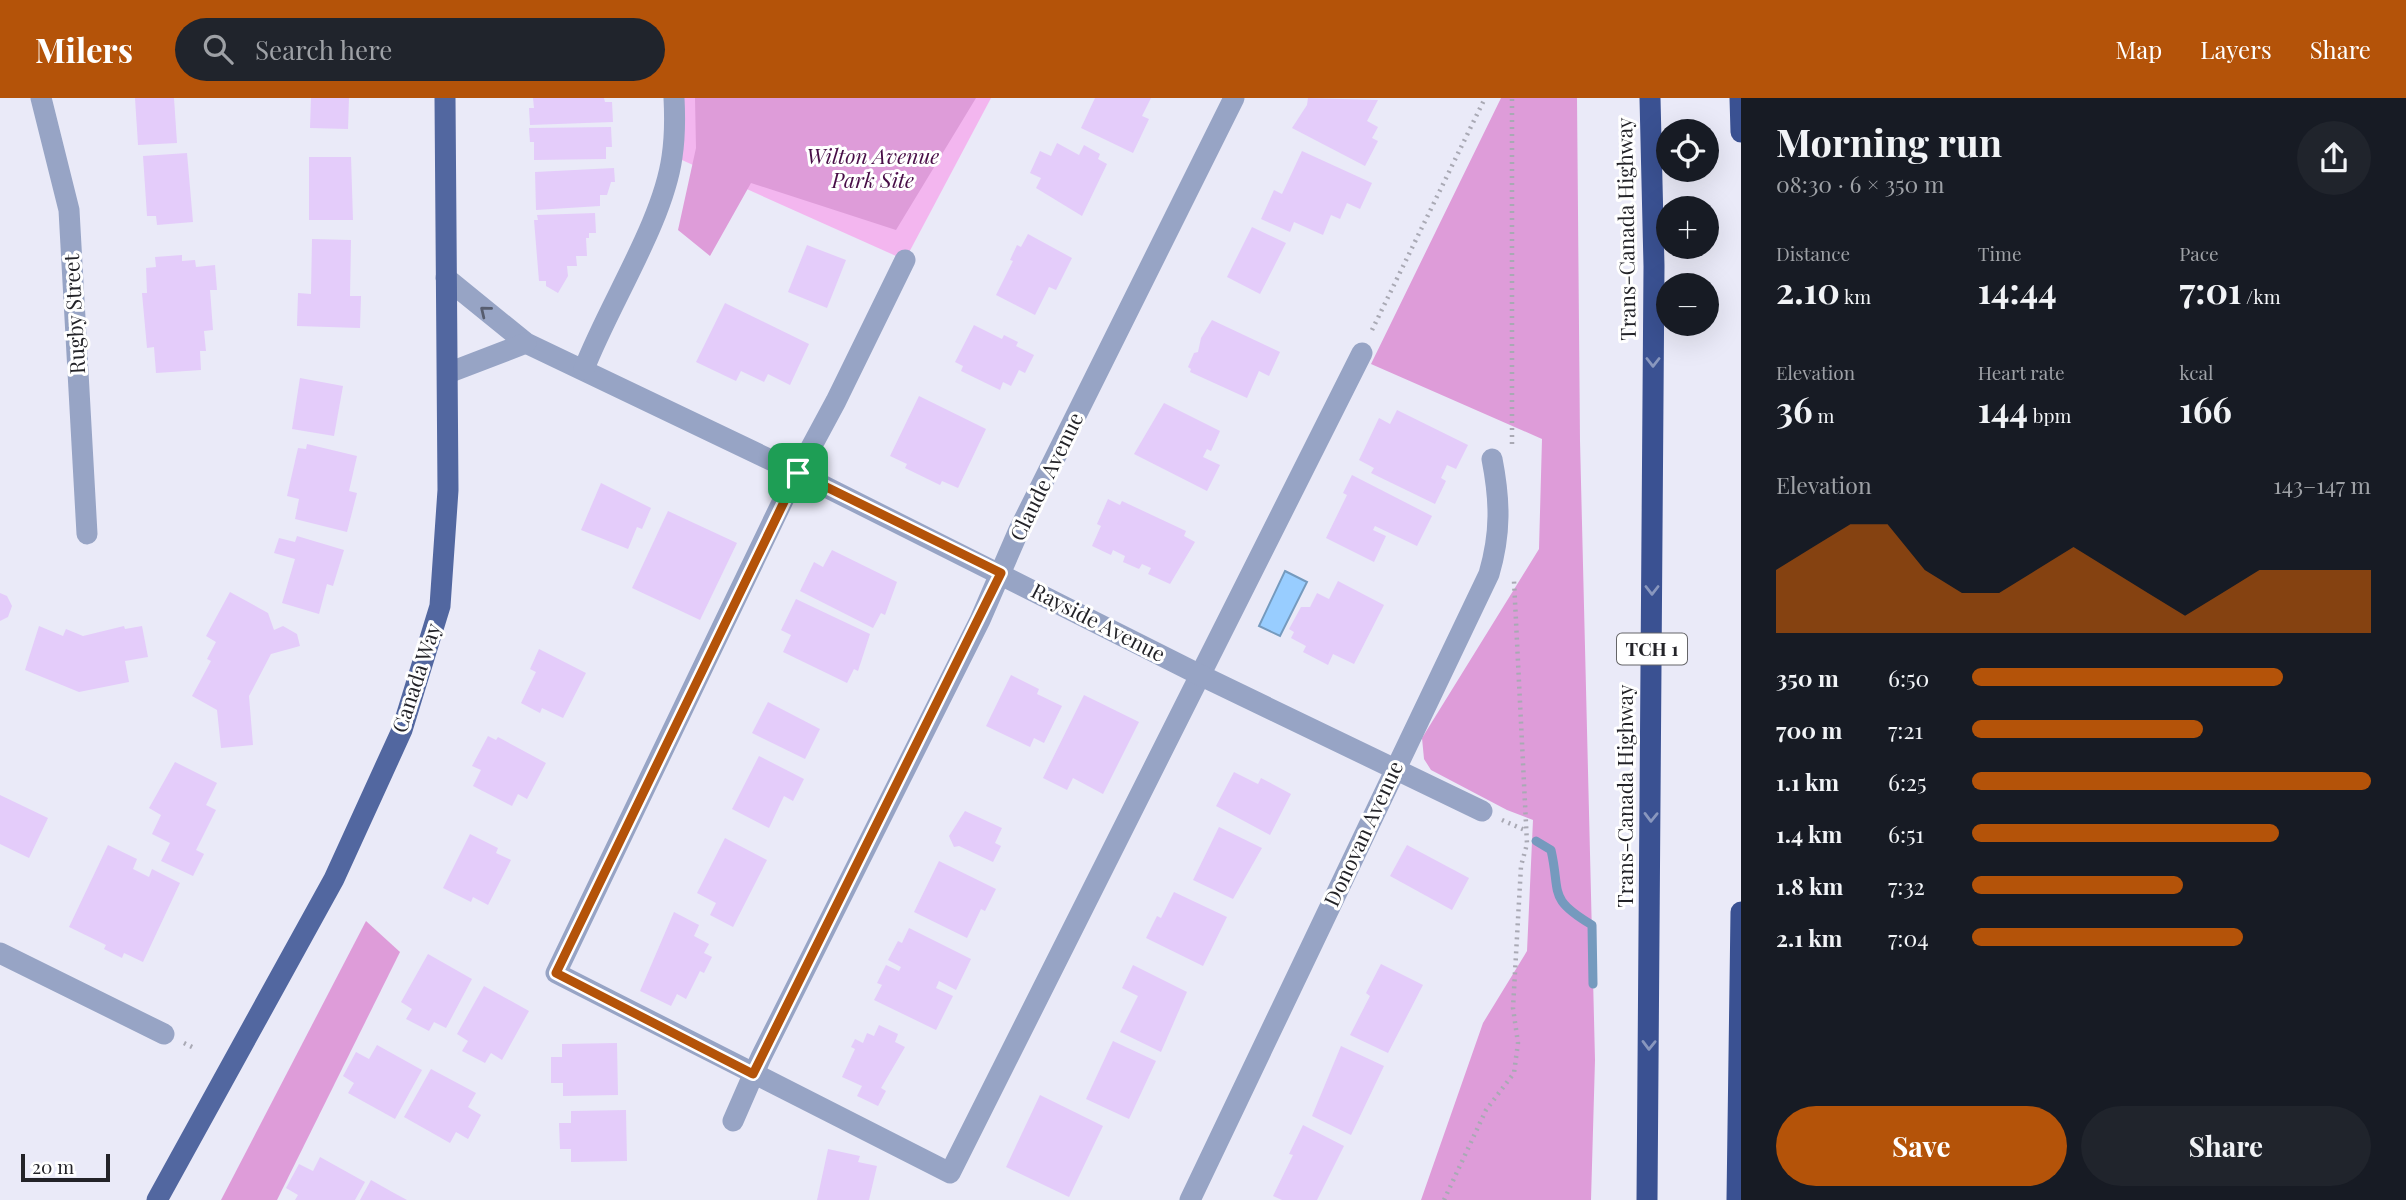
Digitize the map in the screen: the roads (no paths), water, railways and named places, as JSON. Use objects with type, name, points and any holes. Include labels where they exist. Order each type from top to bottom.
[{"type":"highway","name":"Trans-Canada Highway","points":[[1647,1200],[1654,266],[1650,98]]},
{"type":"highway","points":[[1740,98],[1741,132]]},
{"type":"highway","points":[[1737,1200],[1741,912]]},
{"type":"main road","name":"Canada Way","points":[[157,1200],[334,879],[402,730],[440,606],[448,490],[445,98]]},
{"type":"street","name":"Rugby Street","points":[[41,98],[69,210],[87,534]]},
{"type":"street","points":[[584,369],[655,213],[668,176],[673,156],[674,98]]},
{"type":"street","name":"Claude Avenue","points":[[733,1121],[753,1074],[1234,98]]},
{"type":"street","points":[[905,260],[798,473],[556,973],[950,1173],[1202,676],[1362,352]]},
{"type":"street","name":"Rayside Avenue","points":[[446,278],[526,343],[798,473],[1202,676],[1396,767],[1482,811]]},
{"type":"street","points":[[448,373],[526,343]]},
{"type":"street","name":"Donovan Avenue","points":[[1190,1200],[1489,574],[1498,544],[1500,517],[1492,458]]},
{"type":"street","points":[[0,953],[164,1034]]},
{"type":"water","points":[[1285,571],[1307,582],[1280,636],[1259,626]]},
{"type":"waterway","points":[[1536,841],[1551,850],[1558,894],[1562,901],[1592,925],[1593,984]]},
{"type":"park label","name":"Wilton Avenue Park Site","points":[[873,169]]}]
